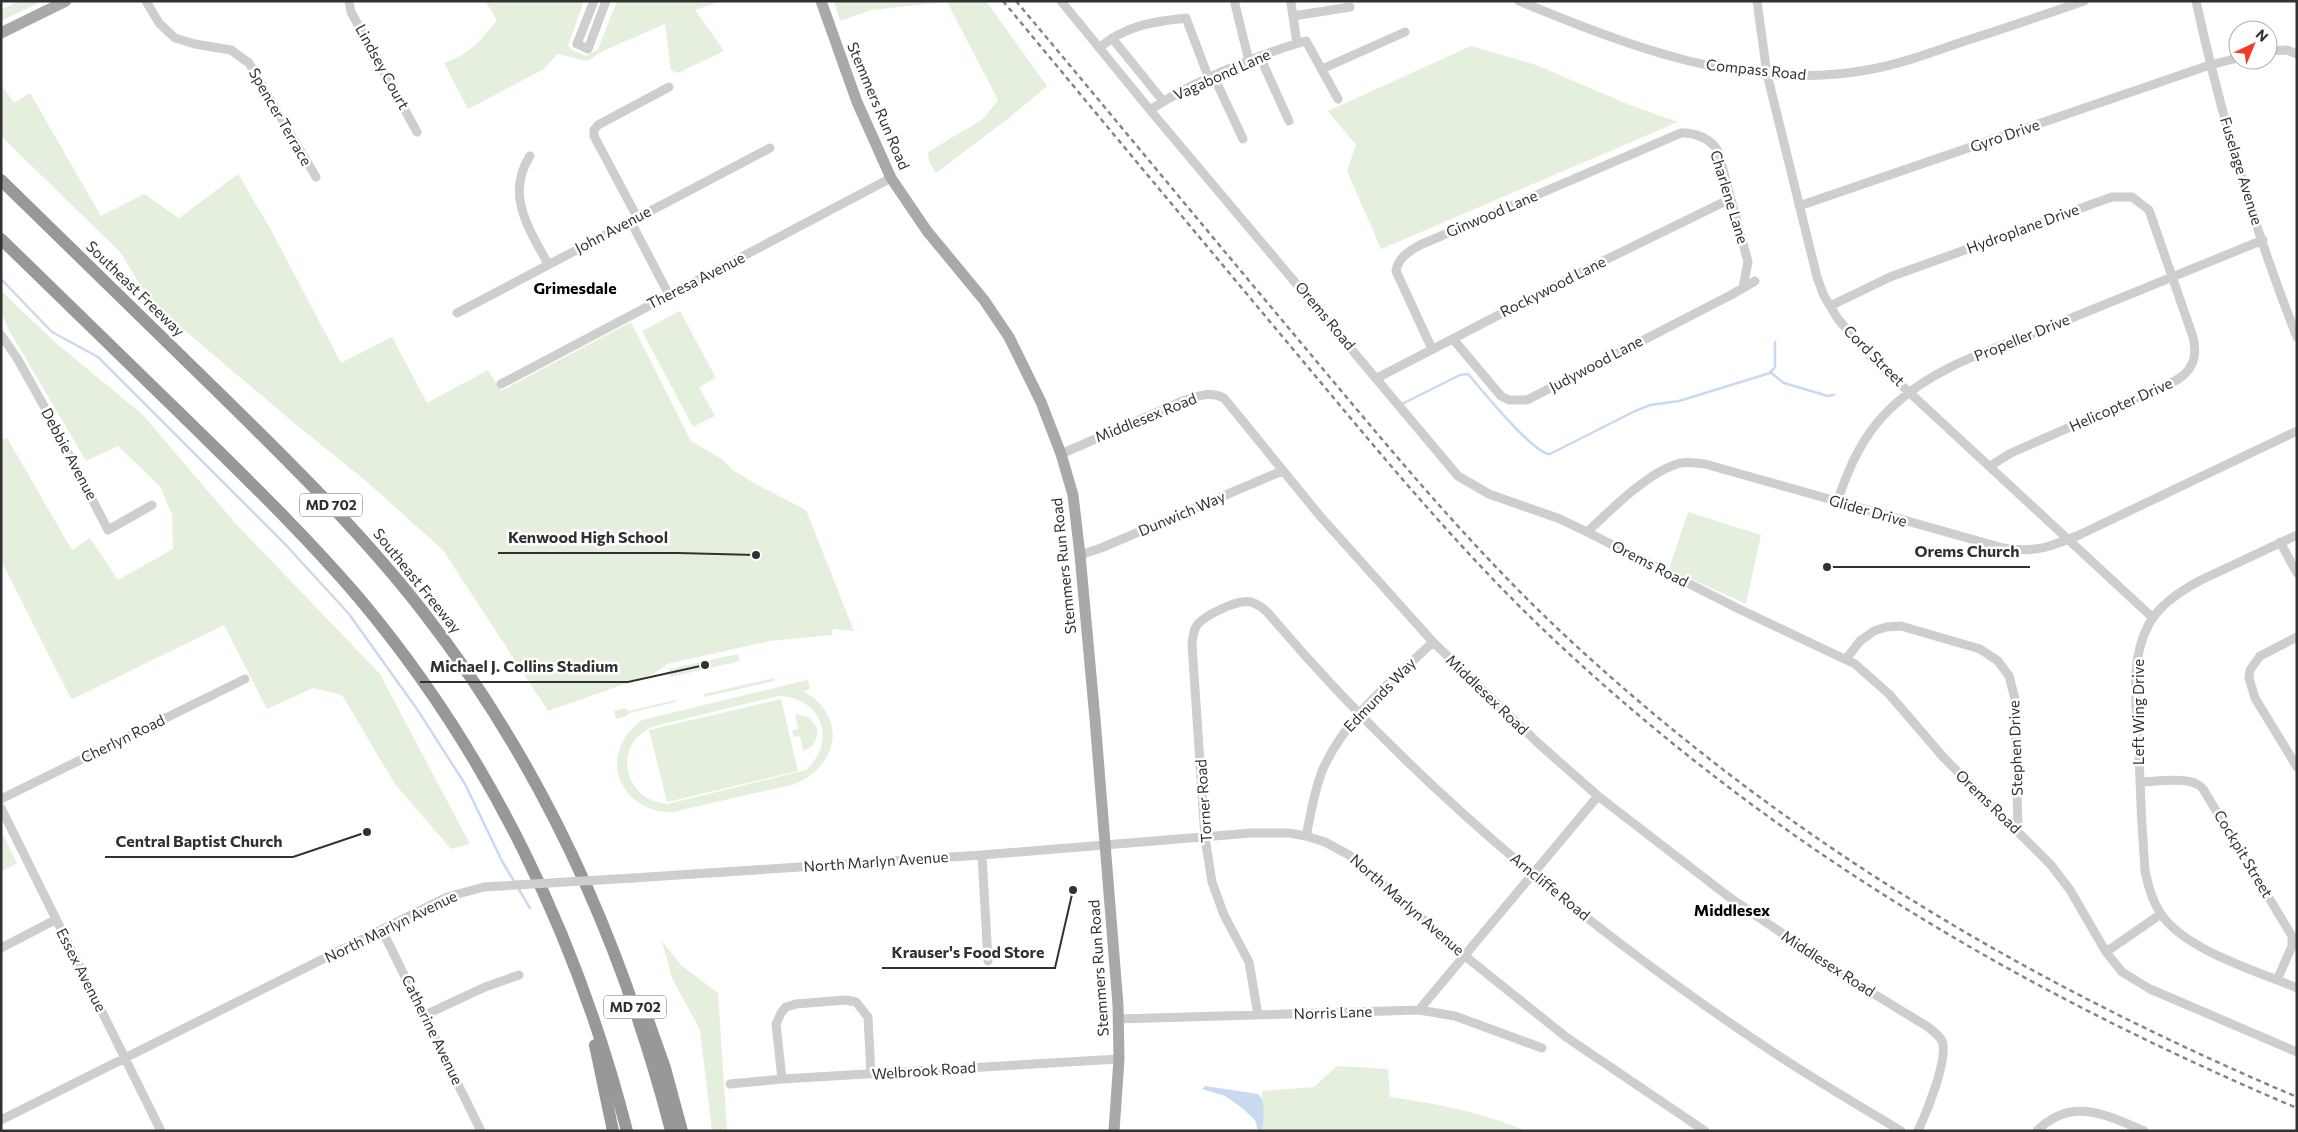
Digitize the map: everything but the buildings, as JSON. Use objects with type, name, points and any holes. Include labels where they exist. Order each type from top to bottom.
[{"type":"highway","name":"Southeast Freeway","points":[[1,180],[322,495],[392,574],[449,647],[506,732],[556,819],[588,887],[630,994],[655,1072],[671,1131]]},
{"type":"highway","name":"MD 702","points":[[1,239],[292,525],[359,599],[416,673],[471,754],[512,826],[545,893],[570,952],[601,1035],[628,1131]]},
{"type":"highway","points":[[588,887],[637,991],[652,1029],[682,1131]]},
{"type":"highway","points":[[545,893],[582,994],[606,1089],[613,1131]]},
{"type":"main road","points":[[1,32],[66,1]]},
{"type":"main road","name":"Stemmers Run Road","points":[[820,1],[859,108],[891,178],[928,231],[984,300],[1009,337],[1041,402],[1061,454],[1073,494],[1105,845],[1118,1018],[1119,1060],[1114,1131]]},
{"type":"street","name":"Spencer Terrace","points":[[146,1],[159,24],[174,38],[195,44],[231,50],[249,63],[316,177]]},
{"type":"street","name":"Lindsey Court","points":[[348,1],[351,12],[418,132]]},
{"type":"street","points":[[594,1],[577,44],[588,49],[606,1]]},
{"type":"street","name":"Orems Road","points":[[1061,1],[1150,110],[1377,378],[1443,460],[1464,481],[1489,494],[1560,519],[1741,610],[1846,659],[1867,673],[1889,694],[1944,758],[2064,880],[2106,952],[2122,972],[2150,989],[2297,1052]]},
{"type":"street","name":"Compass Road","points":[[1519,1],[1671,57],[1731,71],[1827,75],[1902,62],[2084,1]]},
{"type":"street","name":"Cord Street","points":[[1757,1],[1767,74],[1817,277],[1830,306],[1854,339],[2153,618]]},
{"type":"street","name":"Fuselage Avenue","points":[[2196,1],[2210,65],[2244,183],[2297,337]]},
{"type":"street","points":[[1291,3],[1297,43],[1306,41],[1338,99]]},
{"type":"street","points":[[1235,4],[1249,61]]},
{"type":"street","points":[[1293,16],[1350,7]]},
{"type":"street","points":[[1099,48],[1112,38],[1131,28],[1157,21],[1186,18],[1212,78],[1243,139]]},
{"type":"street","points":[[1322,69],[1405,32]]},
{"type":"street","points":[[1112,38],[1163,101]]},
{"type":"street","name":"Vagabond Lane","points":[[1150,110],[1163,101],[1249,61],[1297,43]]},
{"type":"street","points":[[2278,50],[2287,50],[2297,54]]},
{"type":"street","points":[[1260,57],[1289,120]]},
{"type":"street","name":"Gyro Drive","points":[[1799,206],[2210,65],[2228,60]]},
{"type":"street","points":[[669,87],[598,125],[594,130],[594,136],[669,295]]},
{"type":"street","name":"Charlene Lane","points":[[1677,134],[1696,135],[1715,145],[1748,262],[1743,287]]},
{"type":"street","name":"Ginwood Lane","points":[[1432,349],[1396,272],[1397,265],[1406,253],[1420,245],[1677,134]]},
{"type":"street","name":"John Avenue","points":[[457,313],[770,148]]},
{"type":"street","points":[[530,156],[521,171],[519,203],[523,218],[548,264]]},
{"type":"street","name":"Theresa Avenue","points":[[501,384],[891,178]]},
{"type":"street","name":"Hydroplane Drive","points":[[1830,306],[1878,282],[1931,261],[2118,196],[2132,197],[2149,210],[2172,277]]},
{"type":"street","name":"Rockywood Lane","points":[[1377,378],[1677,224],[1730,199]]},
{"type":"street","name":"Propeller Drive","points":[[1837,502],[1853,460],[1883,415],[1934,375],[2263,240]]},
{"type":"street","name":"Helicopter Drive","points":[[1990,466],[2011,453],[2175,381],[2187,373],[2195,360],[2196,348],[2172,277]]},
{"type":"street","name":"Judywood Lane","points":[[1453,339],[1501,396],[1509,400],[1527,400],[1755,280]]},
{"type":"street","name":"Debbie Avenue","points":[[1,335],[17,358],[45,408],[108,530],[152,505]]},
{"type":"street","name":"Middlesex Road","points":[[1061,454],[1185,400],[1211,394],[1224,398],[1282,471],[1433,642],[1532,738],[1598,796],[1729,897],[1843,975],[1928,1027],[1942,1041],[1943,1051],[1937,1079],[1918,1131]]},
{"type":"street","name":"Glider Drive","points":[[1587,532],[1651,478],[1673,465],[1689,462],[1705,464],[2009,549],[2024,551],[2041,550],[2069,539],[2297,431]]},
{"type":"street","name":"Dunwich Way","points":[[1080,555],[1101,548],[1282,471]]},
{"type":"street","name":"Left Wing Drive","points":[[2161,914],[2152,897],[2145,871],[2136,673],[2139,650],[2153,618],[2163,606],[2187,588],[2297,535]]},
{"type":"street","points":[[2280,542],[2297,573]]},
{"type":"street","name":"Arncliffe Road","points":[[1239,603],[1251,602],[1268,613],[1359,714],[1531,874],[1679,986],[1764,1047],[1901,1131]]},
{"type":"street","name":"Torner Road","points":[[1239,603],[1205,617],[1193,635],[1205,838],[1212,882],[1224,915],[1249,962],[1255,986],[1258,1015]]},
{"type":"street","name":"Stephen Drive","points":[[1846,659],[1860,642],[1874,631],[1886,627],[1901,626],[1980,649],[1998,661],[2009,676],[2015,699],[2018,832]]},
{"type":"street","points":[[2297,637],[2260,656],[2250,670],[2249,678],[2255,698],[2297,767]]},
{"type":"street","name":"Edmunds Way","points":[[1306,836],[1323,770],[1342,733],[1433,642]]},
{"type":"street","name":"Cherlyn Road","points":[[1,799],[245,679]]},
{"type":"street","name":"Cockpit Street","points":[[2140,782],[2191,780],[2200,785],[2292,936],[2293,943],[2277,980]]},
{"type":"street","points":[[1419,1010],[1598,796]]},
{"type":"street","name":"Essex Avenue","points":[[1,808],[161,1131]]},
{"type":"street","name":"North Marlyn Avenue","points":[[1,1120],[447,897],[484,887],[982,855],[1205,838],[1255,832],[1289,833],[1306,836],[1325,842],[1349,855],[1465,956],[1566,1037],[1706,1131]]},
{"type":"street","points":[[982,855],[988,961]]},
{"type":"street","points":[[2106,952],[2161,914],[2192,942],[2297,988]]},
{"type":"street","points":[[1,948],[55,920]]},
{"type":"street","name":"Catherine Avenue","points":[[382,930],[481,1131]]},
{"type":"street","points":[[425,1015],[485,986],[519,975]]},
{"type":"street","points":[[782,1079],[776,1024],[781,1013],[786,1007],[796,1004],[845,1000],[856,1002],[868,1017],[871,1074]]},
{"type":"street","name":"Norris Lane","points":[[1118,1018],[1419,1010],[1454,1016],[1542,1048]]},
{"type":"street","name":"Welbrook Road","points":[[730,1084],[782,1079],[1119,1060]]},
{"type":"street","points":[[2037,1131],[2053,1119],[2077,1111],[2100,1112],[2144,1131]]},
{"type":"green space","points":[[19,1],[43,1],[1,21],[1,10]]},
{"type":"green space","points":[[485,1],[584,1],[568,46],[572,50],[586,56],[598,49],[617,1],[722,1],[695,10],[724,51],[678,73],[671,70],[665,24],[607,49],[587,61],[558,54],[544,69],[468,109],[444,63],[469,51],[497,20]]},
{"type":"green space","points":[[834,1],[986,1],[1047,86],[1010,117],[936,173],[929,161],[928,152],[983,119],[998,100],[947,2],[871,10],[840,21]]},
{"type":"green space","points":[[1471,46],[1536,65],[1630,105],[1678,122],[1381,249],[1347,171],[1356,145],[1328,111]]},
{"type":"green space","points":[[1,84],[14,103],[30,93],[101,216],[144,194],[179,218],[238,174],[270,228],[341,363],[392,337],[427,403],[488,370],[501,391],[631,322],[691,441],[720,458],[733,470],[754,483],[806,510],[854,631],[833,629],[832,635],[770,641],[667,664],[653,674],[548,711],[443,550],[366,481],[151,302],[120,252],[1,136]]},
{"type":"green space","points":[[1,291],[56,343],[143,415],[236,524],[380,674],[470,844],[451,849],[395,784],[342,695],[313,688],[267,709],[224,625],[73,699],[70,697],[1,560],[1,441],[7,438],[72,550],[90,538],[118,580],[173,549],[172,515],[160,486],[118,446],[86,461],[9,330],[1,313]]},
{"type":"green space","points":[[680,311],[716,378],[699,387],[715,416],[693,427],[642,331]]},
{"type":"green space","points":[[1688,512],[1761,535],[1746,604],[1669,569]]},
{"type":"green space","points":[[738,654],[740,661],[671,677],[669,669]]},
{"type":"green space","points":[[774,678],[774,681],[705,697],[704,694]]},
{"type":"green space","points":[[808,680],[810,689],[803,691],[817,701],[827,713],[832,726],[832,740],[829,753],[821,765],[810,776],[795,784],[673,812],[658,811],[634,799],[625,789],[619,777],[617,764],[619,750],[626,736],[642,720]],"holes":[[[778,696],[793,698],[815,712],[823,734],[816,759],[806,770],[668,804],[652,800],[640,793],[632,782],[628,770],[628,757],[632,745],[641,734],[655,726]]]},
{"type":"green space","points":[[781,699],[798,771],[667,802],[649,730]]},
{"type":"green space","points":[[676,700],[676,702],[629,713],[627,716],[616,719],[614,711],[625,708],[629,711]]},
{"type":"green space","points":[[795,714],[809,717],[817,728],[817,736],[814,742],[803,751],[800,736],[794,737],[792,731],[798,729]]},
{"type":"green space","points":[[1,831],[17,863],[1,872]]},
{"type":"green space","points":[[662,941],[681,965],[718,993],[727,1131],[712,1131],[700,1030],[672,978]]},
{"type":"green space","points":[[1337,1066],[1388,1069],[1390,1097],[1459,1110],[1509,1124],[1526,1131],[1260,1131],[1262,1091],[1314,1087]]},
{"type":"water","points":[[1205,1086],[1258,1094],[1263,1102],[1262,1131],[1258,1131],[1255,1120],[1242,1108],[1225,1096],[1202,1089]]},
{"type":"waterway","points":[[1,279],[52,332],[98,357],[285,544],[349,614],[417,709],[465,784],[502,861],[515,883]]},
{"type":"waterway","points":[[1402,404],[1460,375],[1468,374],[1520,433],[1532,444],[1550,454],[1650,405],[1679,401],[1770,373],[1775,367],[1775,342]]},
{"type":"waterway","points":[[1770,372],[1784,383],[1828,396],[1834,395]]},
{"type":"waterway","points":[[518,888],[530,908]]},
{"type":"railway","points":[[1003,1],[1424,504],[1492,579],[1528,615],[1648,723],[1733,791],[1821,853],[1911,912],[2003,966],[2099,1016],[2196,1064],[2297,1108]]},
{"type":"railway","points":[[1016,1],[1396,456],[1464,533],[1536,608],[1655,715],[1740,782],[1826,844],[1915,902],[2006,956],[2100,1006],[2197,1053],[2297,1097]]},
{"type":"place","name":"Kenwood High School","points":[[756,555]]},
{"type":"place","name":"Orems Church","points":[[1827,567]]},
{"type":"place","name":"Michael J. Collins Stadium","points":[[705,665]]},
{"type":"place","name":"Central Baptist Church","points":[[367,832]]},
{"type":"place","name":"Krauser's Food Store","points":[[1073,890]]},
{"type":"district","name":"Grimesdale","points":[[575,288]]},
{"type":"district","name":"Middlesex","points":[[1732,910]]}]
